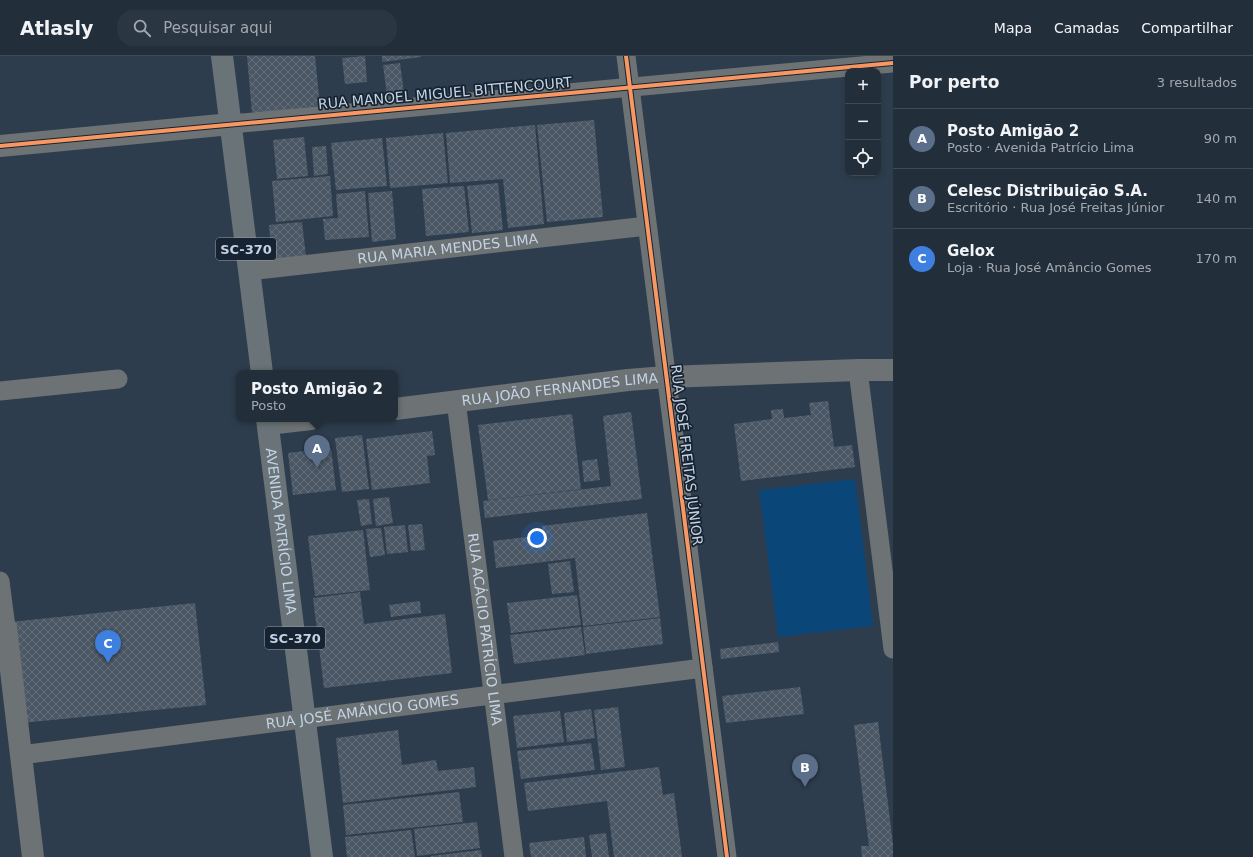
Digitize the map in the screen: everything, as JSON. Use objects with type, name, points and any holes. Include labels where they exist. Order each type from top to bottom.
[{"type":"main road","name":"SC-370","points":[[222,56],[262,370]]},
{"type":"main road","name":"AVENIDA PATRÍCIO LIMA","points":[[268,422],[322,857]]},
{"type":"street","name":"RUA JOSÉ FREITAS JÚNIOR","points":[[626,56],[727,857]]},
{"type":"street","name":"RUA MANOEL MIGUEL BITTENCOURT","points":[[0,146],[893,63]]},
{"type":"street","name":"RUA MARIA MENDES LIMA","points":[[249,271],[647,226]]},
{"type":"street","points":[[858,370],[893,646]]},
{"type":"street","name":"RUA JOÃO FERNANDES LIMA","points":[[398,409],[572,386],[666,377],[893,370]]},
{"type":"street","points":[[0,391],[118,379]]},
{"type":"street","name":"RUA ACÁCIO PATRÍCIO LIMA","points":[[456,401],[514,857]]},
{"type":"street","points":[[0,581],[3,629],[21,755],[33,857]]},
{"type":"street","name":"RUA JOSÉ AMÂNCIO GOMES","points":[[21,755],[703,668]]},
{"type":"shaded area","points":[[855,479],[873,626],[778,637],[759,490]]},
{"type":"building","points":[[247,56],[315,56],[320,106],[252,113]]},
{"type":"building","points":[[365,56],[367,82],[345,84],[342,58]]},
{"type":"building","points":[[382,56],[421,56],[421,57],[382,62]]},
{"type":"building","points":[[400,63],[405,101],[388,103],[383,65]]},
{"type":"building","points":[[594,120],[603,217],[547,222],[537,125]]},
{"type":"building","points":[[535,125],[544,224],[508,228],[503,179],[450,183],[446,133]]},
{"type":"building","points":[[443,133],[448,183],[390,188],[386,138]]},
{"type":"building","points":[[304,137],[308,176],[277,179],[273,140]]},
{"type":"building","points":[[382,138],[387,186],[336,190],[331,143]]},
{"type":"building","points":[[326,146],[328,174],[314,176],[312,147]]},
{"type":"building","points":[[330,176],[333,216],[276,222],[272,181]]},
{"type":"building","points":[[498,183],[503,230],[472,233],[467,186]]},
{"type":"building","points":[[464,186],[469,232],[426,236],[422,189]]},
{"type":"building","points":[[365,191],[369,237],[325,240],[323,219],[338,218],[336,194]]},
{"type":"building","points":[[392,191],[396,239],[372,242],[368,193]]},
{"type":"building","points":[[302,222],[306,257],[272,260],[269,225]]},
{"type":"building","points":[[828,401],[834,447],[852,445],[855,467],[741,481],[734,424],[772,419],[771,410],[783,409],[784,418],[811,415],[809,403]]},
{"type":"building","points":[[631,412],[642,499],[485,518],[483,501],[611,486],[603,416]]},
{"type":"building","points":[[572,414],[581,489],[488,500],[478,425]]},
{"type":"building","points":[[432,431],[435,455],[427,456],[430,483],[372,490],[366,439]]},
{"type":"building","points":[[362,435],[369,489],[342,492],[335,438]]},
{"type":"building","points":[[331,448],[336,490],[293,495],[288,453]]},
{"type":"building","points":[[597,459],[600,480],[584,482],[582,461]]},
{"type":"building","points":[[389,497],[393,523],[376,526],[373,499]]},
{"type":"building","points":[[369,499],[372,524],[361,526],[357,500]]},
{"type":"building","points":[[647,513],[660,617],[583,626],[575,558],[496,568],[493,541],[543,535],[542,526]]},
{"type":"building","points":[[422,524],[425,550],[411,551],[408,525]]},
{"type":"building","points":[[405,525],[408,552],[387,554],[384,527]]},
{"type":"building","points":[[381,528],[385,555],[370,557],[366,529]]},
{"type":"building","points":[[363,530],[370,590],[315,596],[308,536]]},
{"type":"building","points":[[570,561],[574,592],[552,594],[548,564]]},
{"type":"building","points":[[360,592],[364,624],[445,614],[452,673],[324,688],[313,598]]},
{"type":"building","points":[[577,595],[581,625],[511,633],[507,603]]},
{"type":"building","points":[[420,601],[421,613],[391,617],[389,605]]},
{"type":"building","points":[[195,603],[206,705],[21,723],[10,622]]},
{"type":"building","points":[[660,618],[663,644],[586,654],[583,627]]},
{"type":"building","points":[[581,627],[585,655],[514,664],[510,635]]},
{"type":"building","points":[[778,642],[779,652],[721,659],[720,649]]},
{"type":"building","points":[[800,687],[804,714],[726,723],[722,696]]},
{"type":"building","points":[[618,707],[625,767],[601,770],[594,710]]},
{"type":"building","points":[[591,709],[595,738],[567,742],[564,713]]},
{"type":"building","points":[[560,711],[564,742],[517,748],[513,716]]},
{"type":"building","points":[[878,722],[893,845],[893,857],[862,857],[861,846],[869,846],[854,725]]},
{"type":"building","points":[[398,730],[402,765],[436,760],[438,771],[474,767],[476,787],[343,803],[336,738]]},
{"type":"building","points":[[591,743],[595,770],[521,779],[517,751]]},
{"type":"building","points":[[659,767],[663,795],[674,793],[682,857],[614,857],[607,801],[528,811],[524,783]]},
{"type":"building","points":[[459,792],[463,822],[346,835],[343,805]]},
{"type":"building","points":[[477,822],[480,848],[417,856],[414,829]]},
{"type":"building","points":[[411,830],[415,857],[347,857],[345,837]]},
{"type":"building","points":[[606,833],[609,857],[592,857],[589,835]]},
{"type":"building","points":[[584,837],[586,857],[531,857],[529,843]]},
{"type":"building","points":[[481,850],[482,857],[431,857],[431,856]]},
{"type":"cycle path","points":[[626,56],[727,857]]},
{"type":"cycle path","points":[[0,146],[893,63]]},
{"type":"place","name":"Posto Amigão 2","points":[[317,468]]},
{"type":"place","name":"Gelox","points":[[108,663]]},
{"type":"place","name":"Celesc Distribuição S.A.","points":[[805,787]]}]
